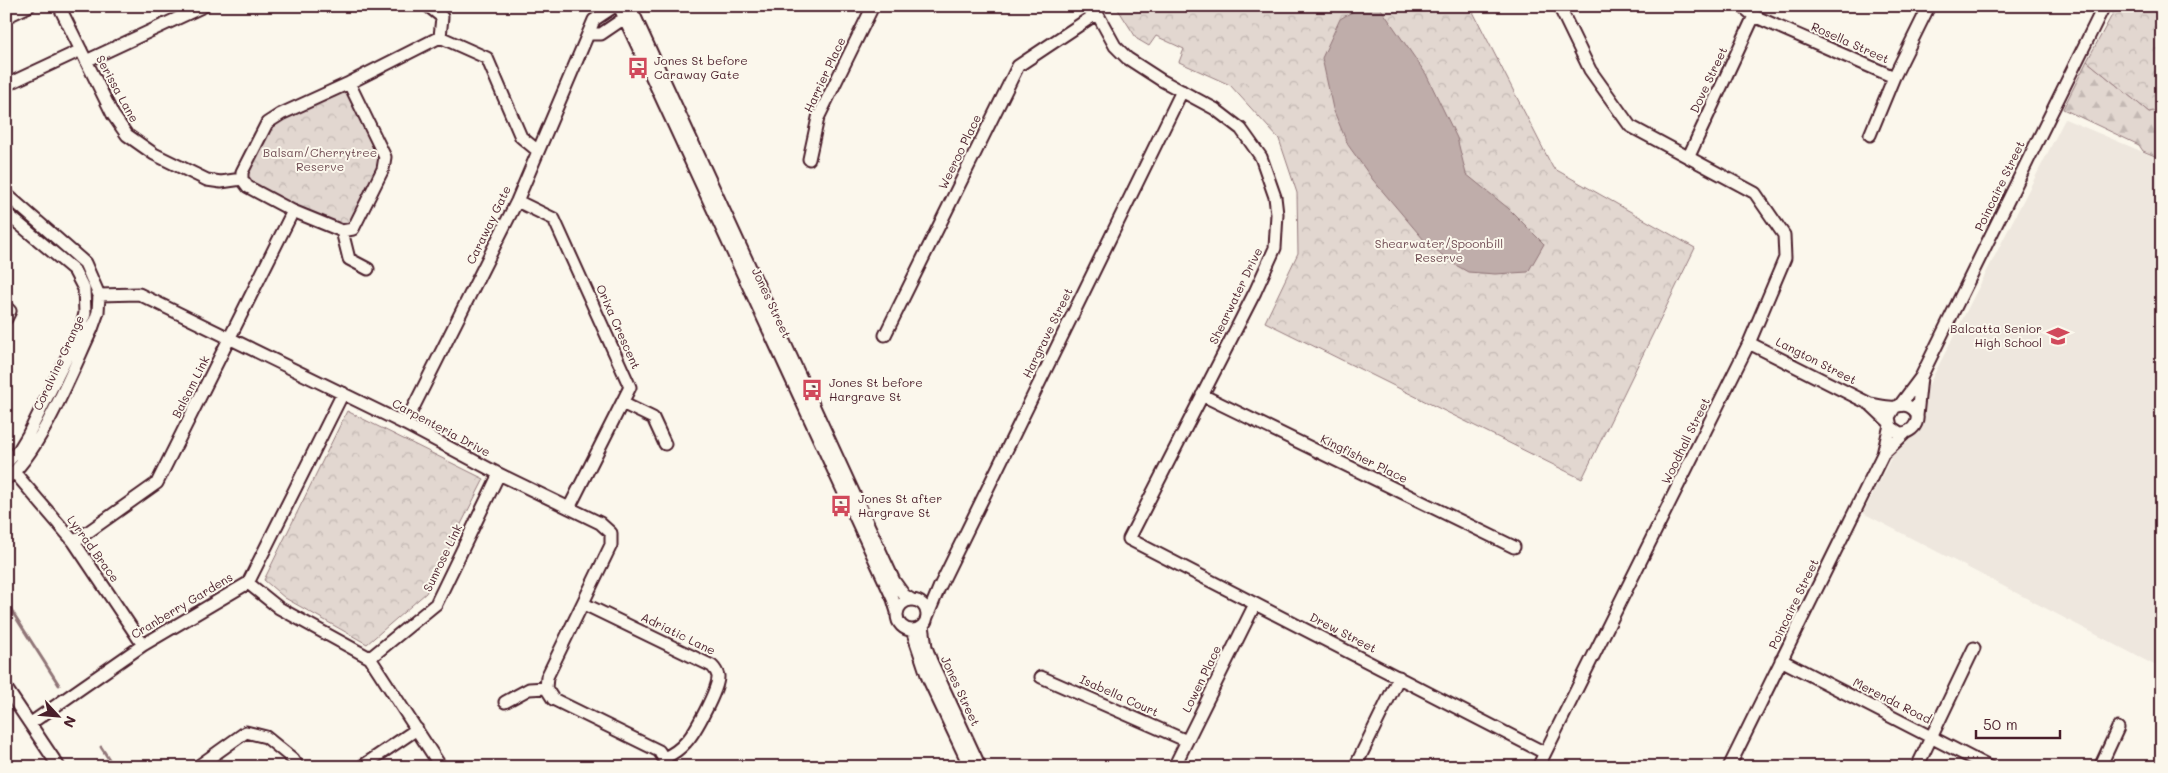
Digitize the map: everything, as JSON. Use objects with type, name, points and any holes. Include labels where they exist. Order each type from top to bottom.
[{"type":"street","points":[[6,17],[29,6]]},
{"type":"street","name":"Serissa Lane","points":[[59,6],[113,115],[127,134],[154,154],[207,180],[221,182],[242,179]]},
{"type":"street","points":[[6,85],[204,6]]},
{"type":"street","points":[[428,6],[442,17],[440,36]]},
{"type":"street","name":"Caraway Gate","points":[[405,424],[517,201],[594,20],[615,6]]},
{"type":"street","name":"Jones Street","points":[[620,6],[629,13],[894,581],[904,595],[924,605],[926,647],[980,767]]},
{"type":"street","name":"Harrier Place","points":[[809,159],[818,118],[873,6]]},
{"type":"street","name":"Woodhall Street","points":[[1538,767],[1749,343],[1784,258],[1784,235],[1754,193],[1630,126],[1590,70],[1559,6]]},
{"type":"street","name":"Rosella Street","points":[[1742,6],[1754,16],[1894,77]]},
{"type":"street","points":[[1870,135],[1894,77],[1929,6]]},
{"type":"street","name":"Poincaire Street","points":[[1898,406],[1922,377],[2104,6]]},
{"type":"street","name":"Shearwater Drive","points":[[1094,10],[1114,46],[1127,58],[1215,109],[1241,128],[1262,157],[1275,196],[1277,214],[1275,248],[1255,292],[1129,539]]},
{"type":"street","name":"Weeroo Place","points":[[885,335],[1018,66],[1094,10]]},
{"type":"street","points":[[589,34],[600,34],[629,13]]},
{"type":"street","name":"Jones Street","points":[[629,13],[893,599],[899,622],[906,629],[912,630],[928,678],[970,767]]},
{"type":"street","name":"Dove Street","points":[[1688,156],[1754,16]]},
{"type":"street","points":[[349,83],[385,157],[383,169],[353,229],[342,232],[293,211],[248,186],[242,179],[242,172],[267,124],[281,114],[349,83],[440,36]]},
{"type":"street","points":[[440,36],[487,58],[521,137],[538,151]]},
{"type":"street","name":"Hargrave Street","points":[[925,621],[939,588],[1182,91]]},
{"type":"street","points":[[6,194],[86,264],[99,295]]},
{"type":"street","name":"Orixa Crescent","points":[[517,201],[554,219],[630,387],[569,508]]},
{"type":"street","name":"Balsam Link","points":[[74,542],[157,483],[293,211]]},
{"type":"street","name":"Coralvine Grange","points":[[6,213],[74,270],[84,290],[85,313],[81,329],[28,435],[19,450],[6,463]]},
{"type":"street","points":[[342,232],[349,260],[368,269]]},
{"type":"street","name":"Carpenteria Drive","points":[[99,295],[139,294],[405,424],[499,474],[600,523],[610,533],[611,544],[584,604],[547,677],[546,688]]},
{"type":"street","name":"Coralvine Grange","points":[[10,476],[36,444],[92,329],[98,312],[99,295]]},
{"type":"street","points":[[6,307],[10,311],[6,319]]},
{"type":"street","name":"Langton Street","points":[[1749,343],[1870,404],[1890,424]]},
{"type":"street","name":"Poincaire Street","points":[[1917,416],[1922,377]]},
{"type":"street","name":"Cranberry Gardens","points":[[31,723],[143,645],[248,583],[343,394]]},
{"type":"street","name":"Kingfisher Place","points":[[1202,394],[1514,547]]},
{"type":"street","points":[[622,403],[653,418],[665,444]]},
{"type":"street","name":"Langton Street","points":[[1870,404],[1898,406]]},
{"type":"street","points":[[1898,406],[1911,407],[1917,416],[1914,427],[1905,433],[1897,432],[1890,424],[1890,414],[1898,406]]},
{"type":"street","name":"Poincaire Street","points":[[1729,767],[1883,454],[1890,424]]},
{"type":"street","name":"Poincaire Street","points":[[1883,454],[1905,433]]},
{"type":"street","name":"Sunrose Link","points":[[370,658],[436,604],[499,474]]},
{"type":"street","name":"Lyrrad Brace","points":[[10,476],[74,542],[143,645]]},
{"type":"street","name":"Drew Street","points":[[1129,539],[1545,753]]},
{"type":"street","points":[[248,583],[279,608],[370,658],[441,767]]},
{"type":"street","points":[[897,612],[902,604],[939,588]]},
{"type":"street","name":"Adriatic Lane","points":[[584,604],[712,666],[718,674],[718,682],[696,729],[688,741],[665,763]]},
{"type":"street","name":"Lowen Place","points":[[1174,767],[1255,604]]},
{"type":"street","points":[[912,630],[925,621]]},
{"type":"street","points":[[1917,767],[1974,648]]},
{"type":"street","name":"Merenda Road","points":[[1781,660],[1990,767]]},
{"type":"street","name":"Isabella Court","points":[[1041,677],[1187,741]]},
{"type":"street","points":[[1355,767],[1399,677]]},
{"type":"street","points":[[6,688],[59,767]]},
{"type":"street","points":[[505,702],[530,689],[546,688],[553,699],[659,751],[665,763]]},
{"type":"street","points":[[2100,767],[2118,728]]},
{"type":"street","points":[[362,767],[417,729]]},
{"type":"street","points":[[197,767],[246,732],[266,737],[293,759],[298,767]]},
{"type":"shaded area","points":[[1353,6],[1379,6],[1426,74],[1457,138],[1466,174],[1508,208],[1544,244],[1528,272],[1495,274],[1468,272],[1452,263],[1424,240],[1373,180],[1348,145],[1333,109],[1322,58],[1340,19],[1357,9],[1348,8]]},
{"type":"shaded area","name":"Balcatta Senior High School","points":[[2065,119],[2162,160],[2162,669],[1863,513]]},
{"type":"green space","name":"Shearwater/Spoonbill Reserve","points":[[1116,6],[1470,6],[1553,168],[1695,248],[1582,479],[1265,322],[1298,253],[1297,193],[1279,139],[1230,85],[1179,62],[1184,49],[1156,36],[1149,46],[1137,39]]},
{"type":"green space","points":[[2117,6],[2149,6],[2162,10],[2162,109],[2149,112],[2087,61]]},
{"type":"green space","points":[[2087,61],[2149,112],[2162,109],[2162,159],[2143,151],[2139,145],[2063,109]]},
{"type":"green space","name":"Balsam/Cherrytree Reserve","points":[[349,83],[385,157],[353,229],[342,231],[242,179],[267,123]]},
{"type":"green space","points":[[347,411],[484,479],[426,593],[367,644],[285,598],[264,580]]},
{"type":"waterway","points":[[6,602],[59,685]]},
{"type":"waterway","points":[[101,747],[114,767]]},
{"type":"place","name":"Jones St before Caraway Gate","points":[[638,68]]},
{"type":"place","name":"Balcatta Senior High School","points":[[2058,336]]},
{"type":"place","name":"Jones St before Hargrave St","points":[[812,390]]},
{"type":"place","name":"Jones St after Hargrave St","points":[[841,506]]}]
